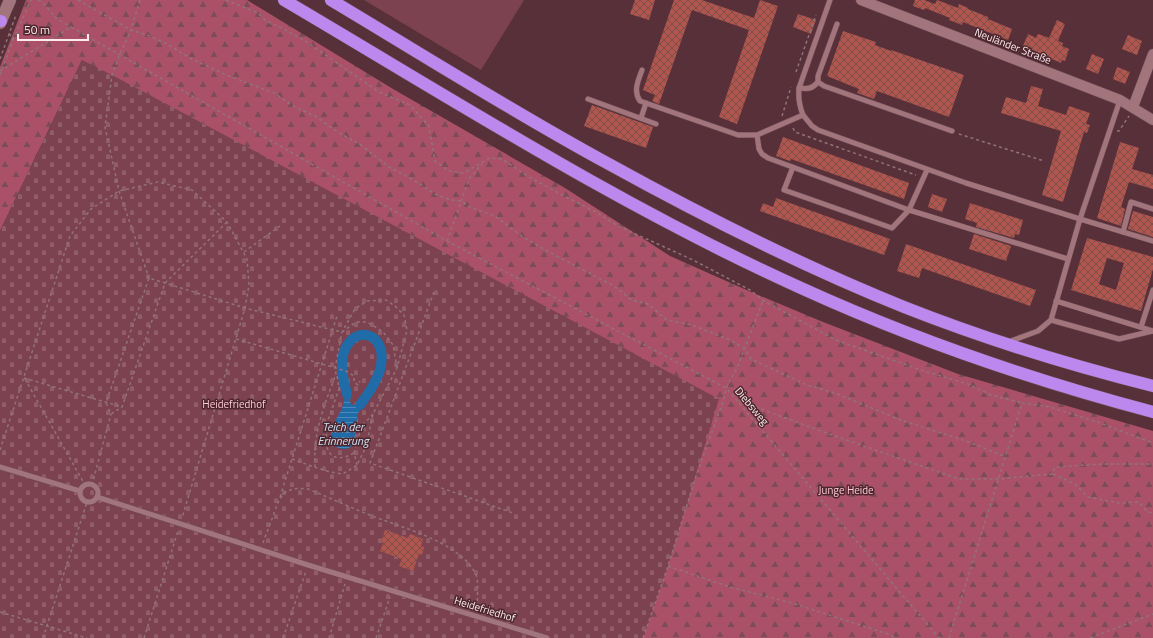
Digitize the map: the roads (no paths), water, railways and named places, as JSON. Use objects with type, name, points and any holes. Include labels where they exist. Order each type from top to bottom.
[{"type":"highway","points":[[284,0],[543,153],[667,222],[755,267],[845,308],[946,348],[1050,383],[1153,412]]},
{"type":"highway","points":[[331,0],[556,134],[704,215],[761,243],[904,306],[1005,343],[1153,386]]},
{"type":"main road","points":[[0,22],[10,0]]},
{"type":"street","name":"Neuländer Straße","points":[[861,0],[1120,100],[1153,120]]},
{"type":"street","points":[[1133,107],[1153,54]]},
{"type":"lane","points":[[830,0],[800,88],[798,99],[803,114],[812,126],[818,130],[927,170],[1080,220],[1153,241]]},
{"type":"lane","points":[[800,88],[813,88],[818,82],[818,76],[837,24]]},
{"type":"lane","points":[[642,70],[635,90],[636,96],[640,101],[738,136],[757,135],[803,114]]},
{"type":"lane","points":[[818,82],[824,86],[952,131]]},
{"type":"lane","points":[[588,100],[656,124]]},
{"type":"lane","points":[[1005,343],[1038,331],[1051,320],[1080,220],[1120,100]]},
{"type":"lane","points":[[641,118],[646,103]]},
{"type":"lane","points":[[757,135],[759,149],[762,154],[768,158],[909,210],[1068,259]]},
{"type":"lane","points":[[792,167],[784,190],[892,228],[909,210],[927,170]]},
{"type":"lane","points":[[1123,232],[1131,202],[1153,209]]},
{"type":"lane","points":[[1141,327],[1153,290]]},
{"type":"lane","points":[[1056,301],[1153,331]]},
{"type":"lane","points":[[1051,320],[1119,339],[1153,331]]},
{"type":"lane","points":[[0,467],[80,491]]},
{"type":"lane","points":[[85,485],[92,485],[98,492],[97,498],[93,501],[87,502],[82,500],[80,491],[85,485]]},
{"type":"lane","name":"Heidefriedhof","points":[[97,498],[546,638]]},
{"type":"water","name":"Teich der Erinnerung","points":[[345,394],[351,395],[350,402],[352,405],[357,404],[362,407],[358,415],[355,437],[351,447],[346,449],[332,445],[331,440],[332,430],[343,406]]},
{"type":"waterway","points":[[347,394],[342,370],[343,355],[348,345],[354,338],[361,335],[369,336],[375,339],[380,347],[382,357],[380,370],[376,379],[369,393],[360,405]]},
{"type":"park label","name":"Junge Heide","points":[[846,490]]}]
